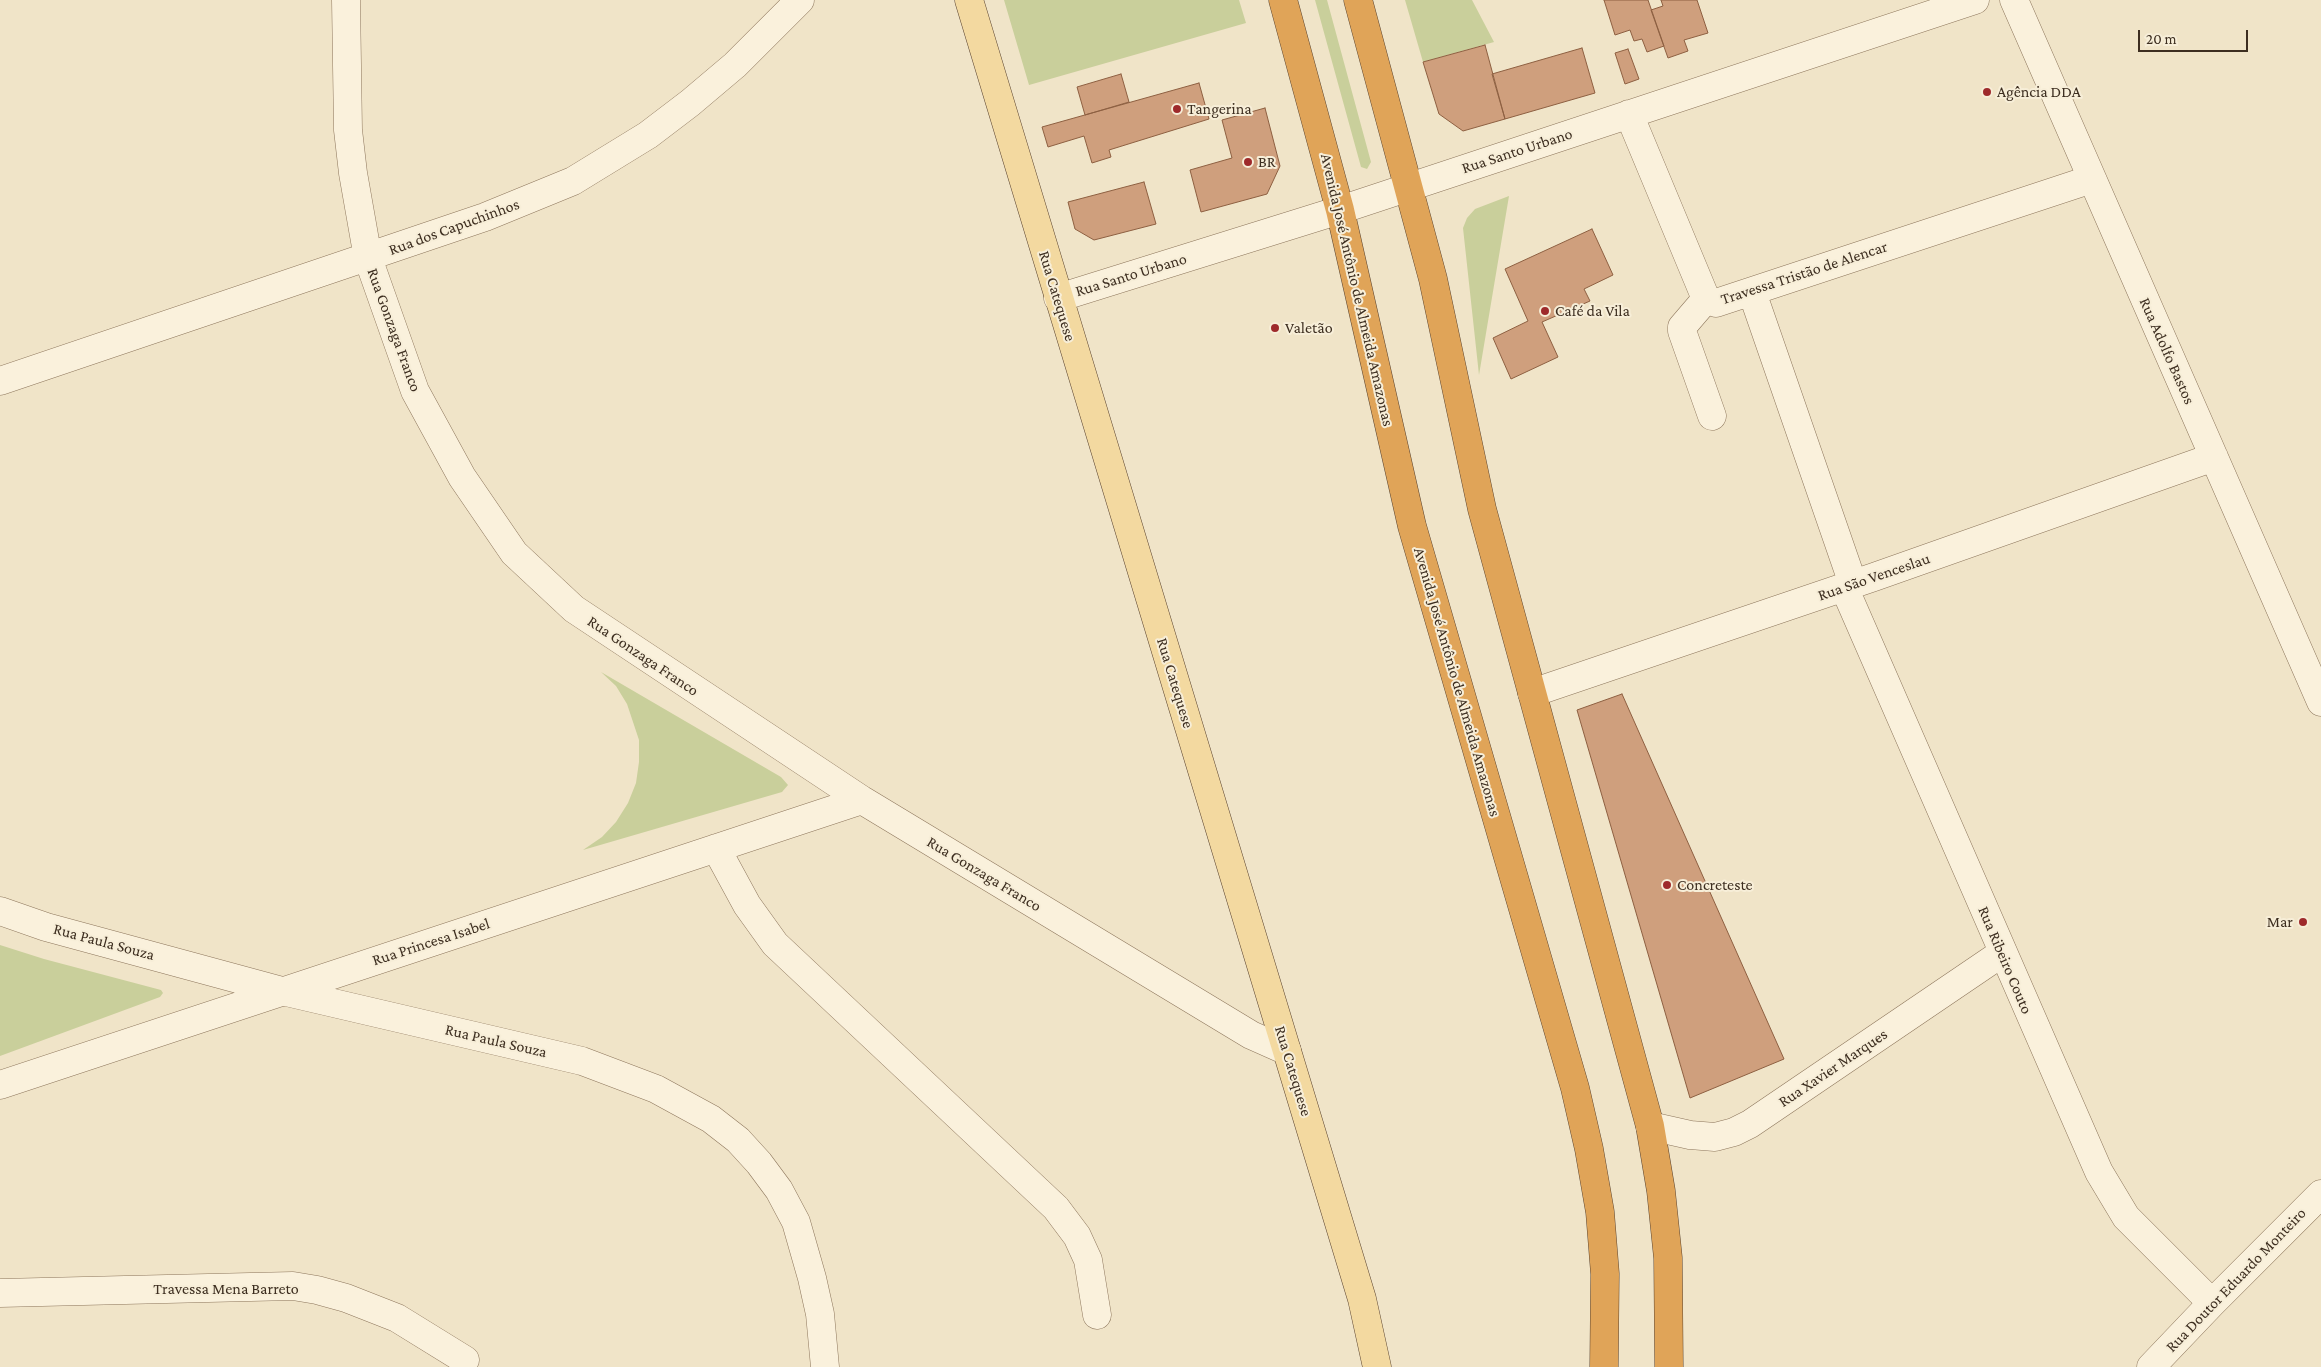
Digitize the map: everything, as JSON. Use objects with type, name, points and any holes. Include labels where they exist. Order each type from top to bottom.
[{"type":"highway","name":"Avenida José Antônio de Almeida Amazonas","points":[[1283,0],[1340,210],[1412,526],[1575,1088],[1589,1149],[1600,1212],[1606,1274],[1604,1367]]},
{"type":"highway","points":[[1358,0],[1410,187],[1433,279],[1482,509],[1650,1126],[1661,1191],[1668,1258],[1669,1367]]},
{"type":"main road","name":"Rua Catequese","points":[[969,0],[1362,1299],[1377,1367]]},
{"type":"street","name":"Rua Gonzaga Franco","points":[[346,0],[348,130],[353,173],[368,258],[415,391],[462,477],[514,553],[574,609],[862,800],[1251,1035],[1287,1051]]},
{"type":"street","name":"Rua dos Capuchinhos","points":[[0,380],[368,258],[485,217],[573,181],[648,135],[690,103],[735,65],[800,0]]},
{"type":"street","name":"Rua Santo Urbano","points":[[1058,298],[1340,210],[1974,0]]},
{"type":"street","name":"Rua Adolfo Bastos","points":[[2014,0],[2321,702]]},
{"type":"street","name":"Travessa Tristão de Alencar","points":[[1629,114],[1706,298],[1712,302],[1721,302],[1752,292],[2092,178]]},
{"type":"street","name":"Rua Ribeiro Couto","points":[[1752,292],[1848,586],[2086,1148],[2114,1199],[2144,1237],[2212,1303]]},
{"type":"street","points":[[1706,298],[1682,327],[1682,332],[1712,416]]},
{"type":"street","name":"Rua São Venceslau","points":[[1532,693],[1848,586],[2214,457]]},
{"type":"street","name":"Rua Princesa Isabel","points":[[0,1085],[862,800]]},
{"type":"street","points":[[716,848],[747,905],[775,944],[1056,1208],[1078,1236],[1088,1260],[1097,1315]]},
{"type":"street","name":"Rua Paula Souza","points":[[0,911],[46,927],[282,991],[582,1061],[656,1089],[711,1119],[738,1140],[760,1163],[779,1190],[796,1222],[820,1314],[825,1367]]},
{"type":"street","name":"Rua Xavier Marques","points":[[1650,1126],[1690,1135],[1715,1137],[1734,1132],[1750,1124],[2002,953]]},
{"type":"street","name":"Rua Doutor Eduardo Monteiro","points":[[2152,1367],[2212,1303],[2321,1194]]},
{"type":"street","name":"Travessa Mena Barreto","points":[[0,1293],[293,1286],[309,1288],[346,1298],[397,1318],[465,1360]]},
{"type":"green space","points":[[1004,0],[1239,0],[1246,23],[1029,85]]},
{"type":"green space","points":[[1315,0],[1327,0],[1371,162],[1367,169],[1361,167]]},
{"type":"green space","points":[[1405,0],[1472,0],[1494,42],[1423,62]]},
{"type":"green space","points":[[1509,196],[1479,375],[1463,228],[1467,218],[1475,209]]},
{"type":"green space","points":[[601,672],[781,777],[788,785],[782,792],[583,850],[602,837],[616,822],[628,803],[636,783],[639,762],[639,740],[627,704],[616,686]]},
{"type":"green space","points":[[0,945],[44,959],[161,990],[163,993],[160,997],[0,1056]]},
{"type":"building","points":[[1604,0],[1648,0],[1664,46],[1647,52],[1642,39],[1634,41],[1630,30],[1615,35]]},
{"type":"building","points":[[1661,0],[1697,0],[1708,33],[1684,40],[1688,51],[1668,58],[1651,10],[1663,6]]},
{"type":"building","points":[[1485,45],[1505,119],[1463,131],[1439,114],[1423,62]]},
{"type":"building","points":[[1582,48],[1595,93],[1505,119],[1492,74]]},
{"type":"building","points":[[1628,49],[1639,79],[1625,84],[1615,53]]},
{"type":"building","points":[[1121,74],[1129,102],[1085,115],[1077,87]]},
{"type":"building","points":[[1199,83],[1209,119],[1109,150],[1111,157],[1092,163],[1084,136],[1048,147],[1042,127]]},
{"type":"building","name":"BR","points":[[1265,108],[1280,166],[1267,194],[1201,212],[1190,170],[1232,158],[1222,120]]},
{"type":"building","points":[[1144,182],[1156,224],[1094,240],[1075,229],[1068,202]]},
{"type":"building","name":"Café da Vila","points":[[1592,229],[1613,275],[1584,289],[1590,301],[1542,322],[1558,357],[1511,379],[1493,338],[1528,321],[1505,269]]},
{"type":"building","name":"Concreteste","points":[[1622,694],[1784,1059],[1690,1098],[1577,710]]},
{"type":"place","name":"Agência DDA","points":[[1987,92]]},
{"type":"place","name":"Tangerina","points":[[1177,109]]},
{"type":"place","name":"BR","points":[[1248,162]]},
{"type":"place","name":"Café da Vila","points":[[1545,311]]},
{"type":"place","name":"Valetão","points":[[1275,328]]},
{"type":"place","name":"Concreteste","points":[[1667,885]]},
{"type":"place","name":"Mar","points":[[2303,922]]}]
